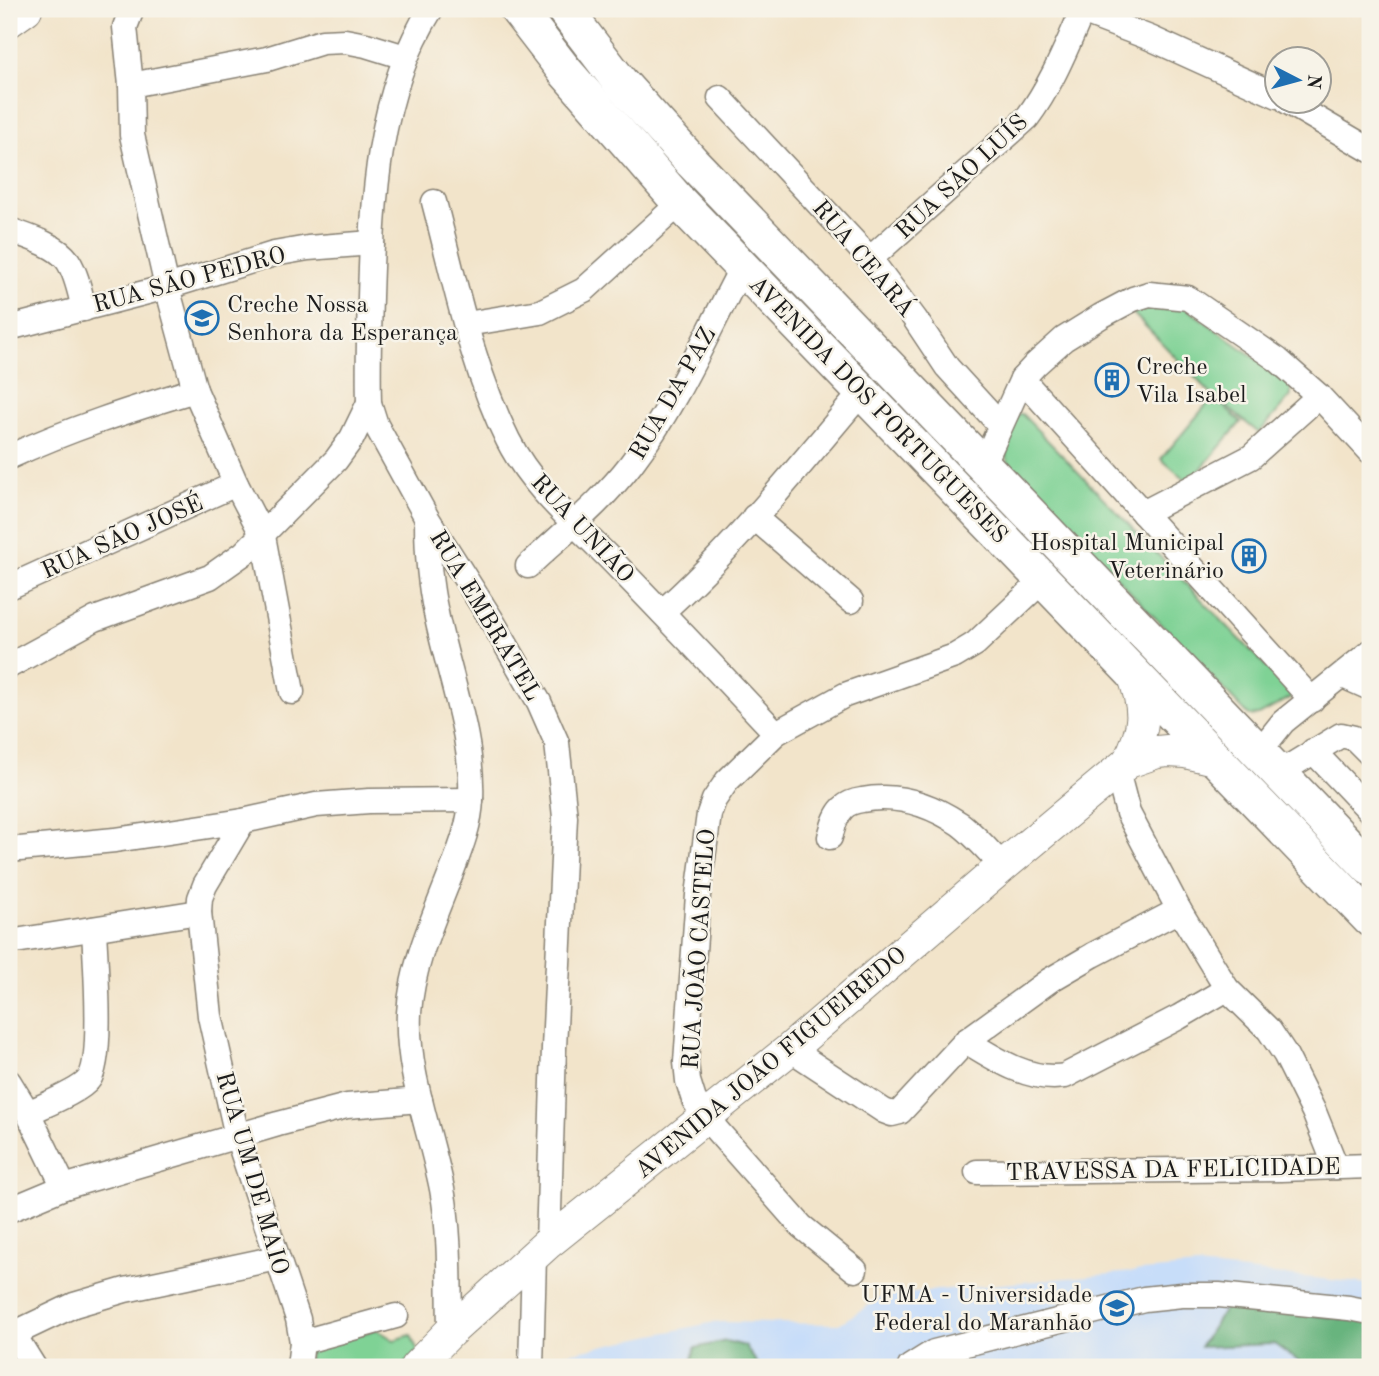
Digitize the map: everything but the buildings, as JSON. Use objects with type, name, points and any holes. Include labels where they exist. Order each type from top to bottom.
[{"type":"highway","name":"AVENIDA DOS PORTUGUESES","points":[[516,9],[680,203],[1370,919]]},
{"type":"highway","name":"AVENIDA DOS PORTUGUESES","points":[[564,9],[620,82],[692,162],[1370,868]]},
{"type":"highway","points":[[791,318],[800,300],[808,299],[815,303],[888,382],[928,407]]},
{"type":"main road","points":[[9,21],[26,9]]},
{"type":"main road","name":"AVENIDA JOÃO FIGUEIREDO","points":[[1123,767],[1142,733],[1144,718],[1143,704],[1132,671]]},
{"type":"main road","name":"AVENIDA JOÃO FIGUEIREDO","points":[[416,1367],[450,1332],[541,1250],[790,1049],[1123,767],[1157,752],[1168,751],[1185,751],[1218,760]]},
{"type":"street","points":[[132,9],[125,27],[131,85],[132,135],[167,286],[195,390],[236,484],[263,536],[292,691]]},
{"type":"street","name":"RUA EMBRATEL","points":[[431,9],[405,57],[386,124],[377,176],[372,243],[369,403],[376,425],[427,518],[498,631],[539,702],[557,743],[565,817],[554,1048],[531,1367]]},
{"type":"street","points":[[1078,10],[1150,38],[1264,90]]},
{"type":"street","name":"RUA SÃO LUÍS","points":[[870,260],[1027,118],[1039,102],[1062,58],[1078,10]]},
{"type":"street","points":[[131,85],[267,59],[322,42],[345,41],[405,57]]},
{"type":"street","name":"RUA CEARÁ","points":[[720,98],[870,260],[915,319],[947,368],[1000,425]]},
{"type":"street","points":[[1312,116],[1370,150]]},
{"type":"street","name":"RUA UNIÃO","points":[[434,202],[466,324],[488,393],[509,442],[541,489],[776,733]]},
{"type":"street","points":[[466,324],[540,312],[584,290],[680,203]]},
{"type":"street","points":[[9,229],[53,248],[66,258],[75,275],[84,309]]},
{"type":"street","name":"RUA SÃO PEDRO","points":[[9,328],[274,254],[308,248],[372,243]]},
{"type":"street","name":"RUA DA PAZ","points":[[528,566],[614,485],[632,463],[666,410],[742,268]]},
{"type":"street","points":[[983,465],[1022,379],[1064,339],[1133,299],[1149,294],[1188,298],[1278,360],[1319,396],[1370,451]]},
{"type":"street","points":[[1022,379],[1312,700]]},
{"type":"street","points":[[9,457],[47,440],[143,405],[195,390]]},
{"type":"street","points":[[662,612],[699,578],[862,392]]},
{"type":"street","points":[[1143,513],[1251,457],[1319,396]]},
{"type":"street","points":[[9,666],[95,619],[210,577],[226,568],[263,536],[336,460],[352,438],[369,403]]},
{"type":"street","name":"RUA SÃO JOSÉ","points":[[9,587],[236,484]]},
{"type":"street","points":[[754,517],[851,601]]},
{"type":"street","points":[[427,518],[427,555],[436,613],[454,683],[469,761],[471,800],[460,852],[426,938],[409,1013],[412,1055],[420,1100],[442,1191],[447,1237],[450,1332]]},
{"type":"street","name":"RUA JOÃO CASTELO","points":[[855,1270],[801,1226],[706,1118],[694,1100],[686,1062],[698,895],[709,814],[727,781],[776,733],[845,695],[955,656],[975,644],[1044,580]]},
{"type":"street","points":[[1260,753],[1283,722],[1370,652]]},
{"type":"street","points":[[1343,676],[1370,688]]},
{"type":"street","points":[[1260,753],[1313,751],[1334,738],[1349,735],[1370,754]]},
{"type":"street","points":[[1313,751],[1370,811]]},
{"type":"street","points":[[1123,767],[1128,813],[1179,910],[1227,989],[1269,1030],[1285,1054],[1314,1112],[1336,1167]]},
{"type":"street","points":[[830,838],[835,819],[844,806],[877,797],[893,797],[915,801],[951,819],[962,826],[1003,866]]},
{"type":"street","points":[[9,850],[116,840],[243,821],[316,805],[369,801],[471,800]]},
{"type":"street","name":"RUA UM DE MAIO","points":[[243,821],[205,885],[199,912],[210,1016],[237,1136],[298,1318],[297,1358]]},
{"type":"street","points":[[790,1049],[892,1114],[907,1106],[966,1041],[1049,981],[1179,910]]},
{"type":"street","points":[[9,942],[199,912]]},
{"type":"street","points":[[28,1113],[80,1087],[88,1081],[93,1070],[97,1046],[94,929]]},
{"type":"street","points":[[966,1041],[1011,1066],[1051,1078],[1065,1076],[1180,1017],[1227,989]]},
{"type":"street","points":[[9,1082],[28,1113],[64,1187]]},
{"type":"street","points":[[9,1210],[64,1187],[347,1106],[420,1100]]},
{"type":"street","name":"TRAVESSA DA FELICIDADE","points":[[977,1172],[1370,1166]]},
{"type":"street","points":[[34,1367],[10,1333],[99,1297],[277,1258]]},
{"type":"street","points":[[909,1367],[934,1352],[1144,1299],[1219,1295],[1370,1312]]},
{"type":"street","points":[[297,1358],[396,1316]]},
{"type":"shaded area","name":"UFMA - Universidade Federal do Maranhão","points":[[1197,1266],[1370,1284],[1370,1367],[553,1367],[554,1356],[715,1322],[839,1324],[885,1295]]},
{"type":"green space","points":[[1178,302],[1291,384],[1291,396],[1259,433],[1210,393],[1127,307]]},
{"type":"green space","points":[[1213,397],[1241,422],[1189,483],[1161,459]]},
{"type":"green space","points":[[1018,414],[1022,414],[1292,693],[1292,697],[1259,715],[1249,716],[1009,465],[1006,445]]},
{"type":"green space","points":[[1226,1306],[1370,1321],[1370,1367],[1307,1367],[1274,1344],[1200,1347]]},
{"type":"green space","points":[[376,1329],[394,1340],[411,1335],[418,1351],[403,1367],[307,1367],[309,1350]]},
{"type":"green space","points":[[726,1341],[745,1346],[760,1367],[690,1367],[695,1348]]},
{"type":"place","name":"Creche Nossa Senhora da Esperança","points":[[202,318]]},
{"type":"place","name":"Creche Vila Isabel","points":[[1112,380]]},
{"type":"place","name":"Hospital Municipal Veterinário","points":[[1249,556]]},
{"type":"place","name":"UFMA - Universidade Federal do Maranhão","points":[[1117,1308]]}]
